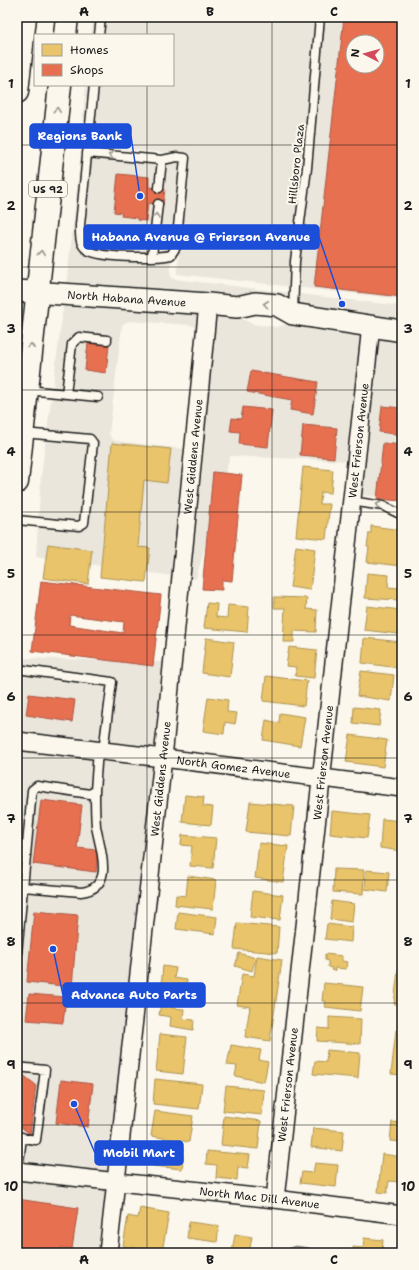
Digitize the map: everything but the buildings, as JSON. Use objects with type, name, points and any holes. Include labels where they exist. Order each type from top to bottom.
[{"type":"main road","points":[[17,92],[25,17]]},
{"type":"main road","points":[[65,34],[67,17]]},
{"type":"main road","name":"US 92","points":[[17,482],[26,390],[27,291],[60,86]]},
{"type":"street","name":"North Habana Avenue","points":[[27,291],[237,307],[253,317],[274,320],[293,314],[402,331]]},
{"type":"street","name":"West Giddens Avenue","points":[[108,1253],[163,758],[208,304]]},
{"type":"street","name":"West Frierson Avenue","points":[[275,1199],[371,326]]},
{"type":"street","name":"North Gomez Avenue","points":[[17,741],[402,788]]},
{"type":"street","name":"North Mac Dill Avenue","points":[[18,1171],[275,1199],[402,1215]]},
{"type":"lane","points":[[99,34],[101,17]]},
{"type":"lane","name":"Hillsboro Plaza","points":[[293,314],[296,261],[307,168],[320,17]]},
{"type":"lane","points":[[87,152],[162,160],[177,157],[185,158],[178,232],[174,252],[168,256],[122,257],[100,255],[89,252],[81,242],[80,224],[87,152],[94,86]]},
{"type":"lane","points":[[159,188],[162,160]]},
{"type":"lane","points":[[152,256],[158,204]]},
{"type":"lane","points":[[66,394],[72,344],[79,337],[107,340]]},
{"type":"lane","points":[[26,390],[98,397]]},
{"type":"lane","points":[[17,520],[79,526],[84,523],[93,443],[90,439],[22,433]]},
{"type":"lane","points":[[351,501],[383,506],[402,515]]},
{"type":"lane","points":[[17,669],[112,682],[100,751],[95,791],[96,825],[104,862],[102,874],[98,884],[90,891],[81,892],[23,887]]},
{"type":"lane","points":[[17,954],[32,790],[37,786],[90,794],[95,791]]},
{"type":"lane","points":[[17,844],[27,844]]},
{"type":"lane","points":[[17,1067],[45,1070],[36,1140],[20,1137],[18,1171]]},
{"type":"shaded area","points":[[93,17],[402,17],[402,299],[177,274],[189,155],[80,145],[86,86],[174,86],[174,34],[91,34]]},
{"type":"shaded area","points":[[81,152],[181,161],[170,273],[171,277],[174,279],[402,306],[402,323],[238,299],[66,287]]},
{"type":"shaded area","points":[[64,301],[199,311],[197,330],[194,326],[190,325],[130,321],[124,323],[122,326],[109,434],[112,439],[116,441],[185,449],[173,576],[36,557],[41,476]]},
{"type":"shaded area","points":[[216,312],[235,315],[252,324],[277,327],[292,322],[362,332],[347,461],[230,456],[196,579],[190,578]]},
{"type":"shaded area","points":[[378,335],[402,338],[402,500],[360,495]]},
{"type":"shaded area","points":[[23,658],[164,662],[156,749],[17,734]]},
{"type":"shaded area","points":[[17,749],[154,764],[109,1173],[17,1163]]},
{"type":"shaded area","points":[[17,1178],[107,1188],[100,1253],[17,1253]]},
{"type":"shaded area","points":[[295,1246],[309,1248],[314,1253],[284,1253]]},
{"type":"place","name":"Regions Bank","points":[[140,196]]},
{"type":"place","name":"Habana Avenue @ Frierson Avenue","points":[[342,304]]},
{"type":"place","name":"Advance Auto Parts","points":[[53,949]]},
{"type":"place","name":"Mobil Mart","points":[[74,1104]]}]
